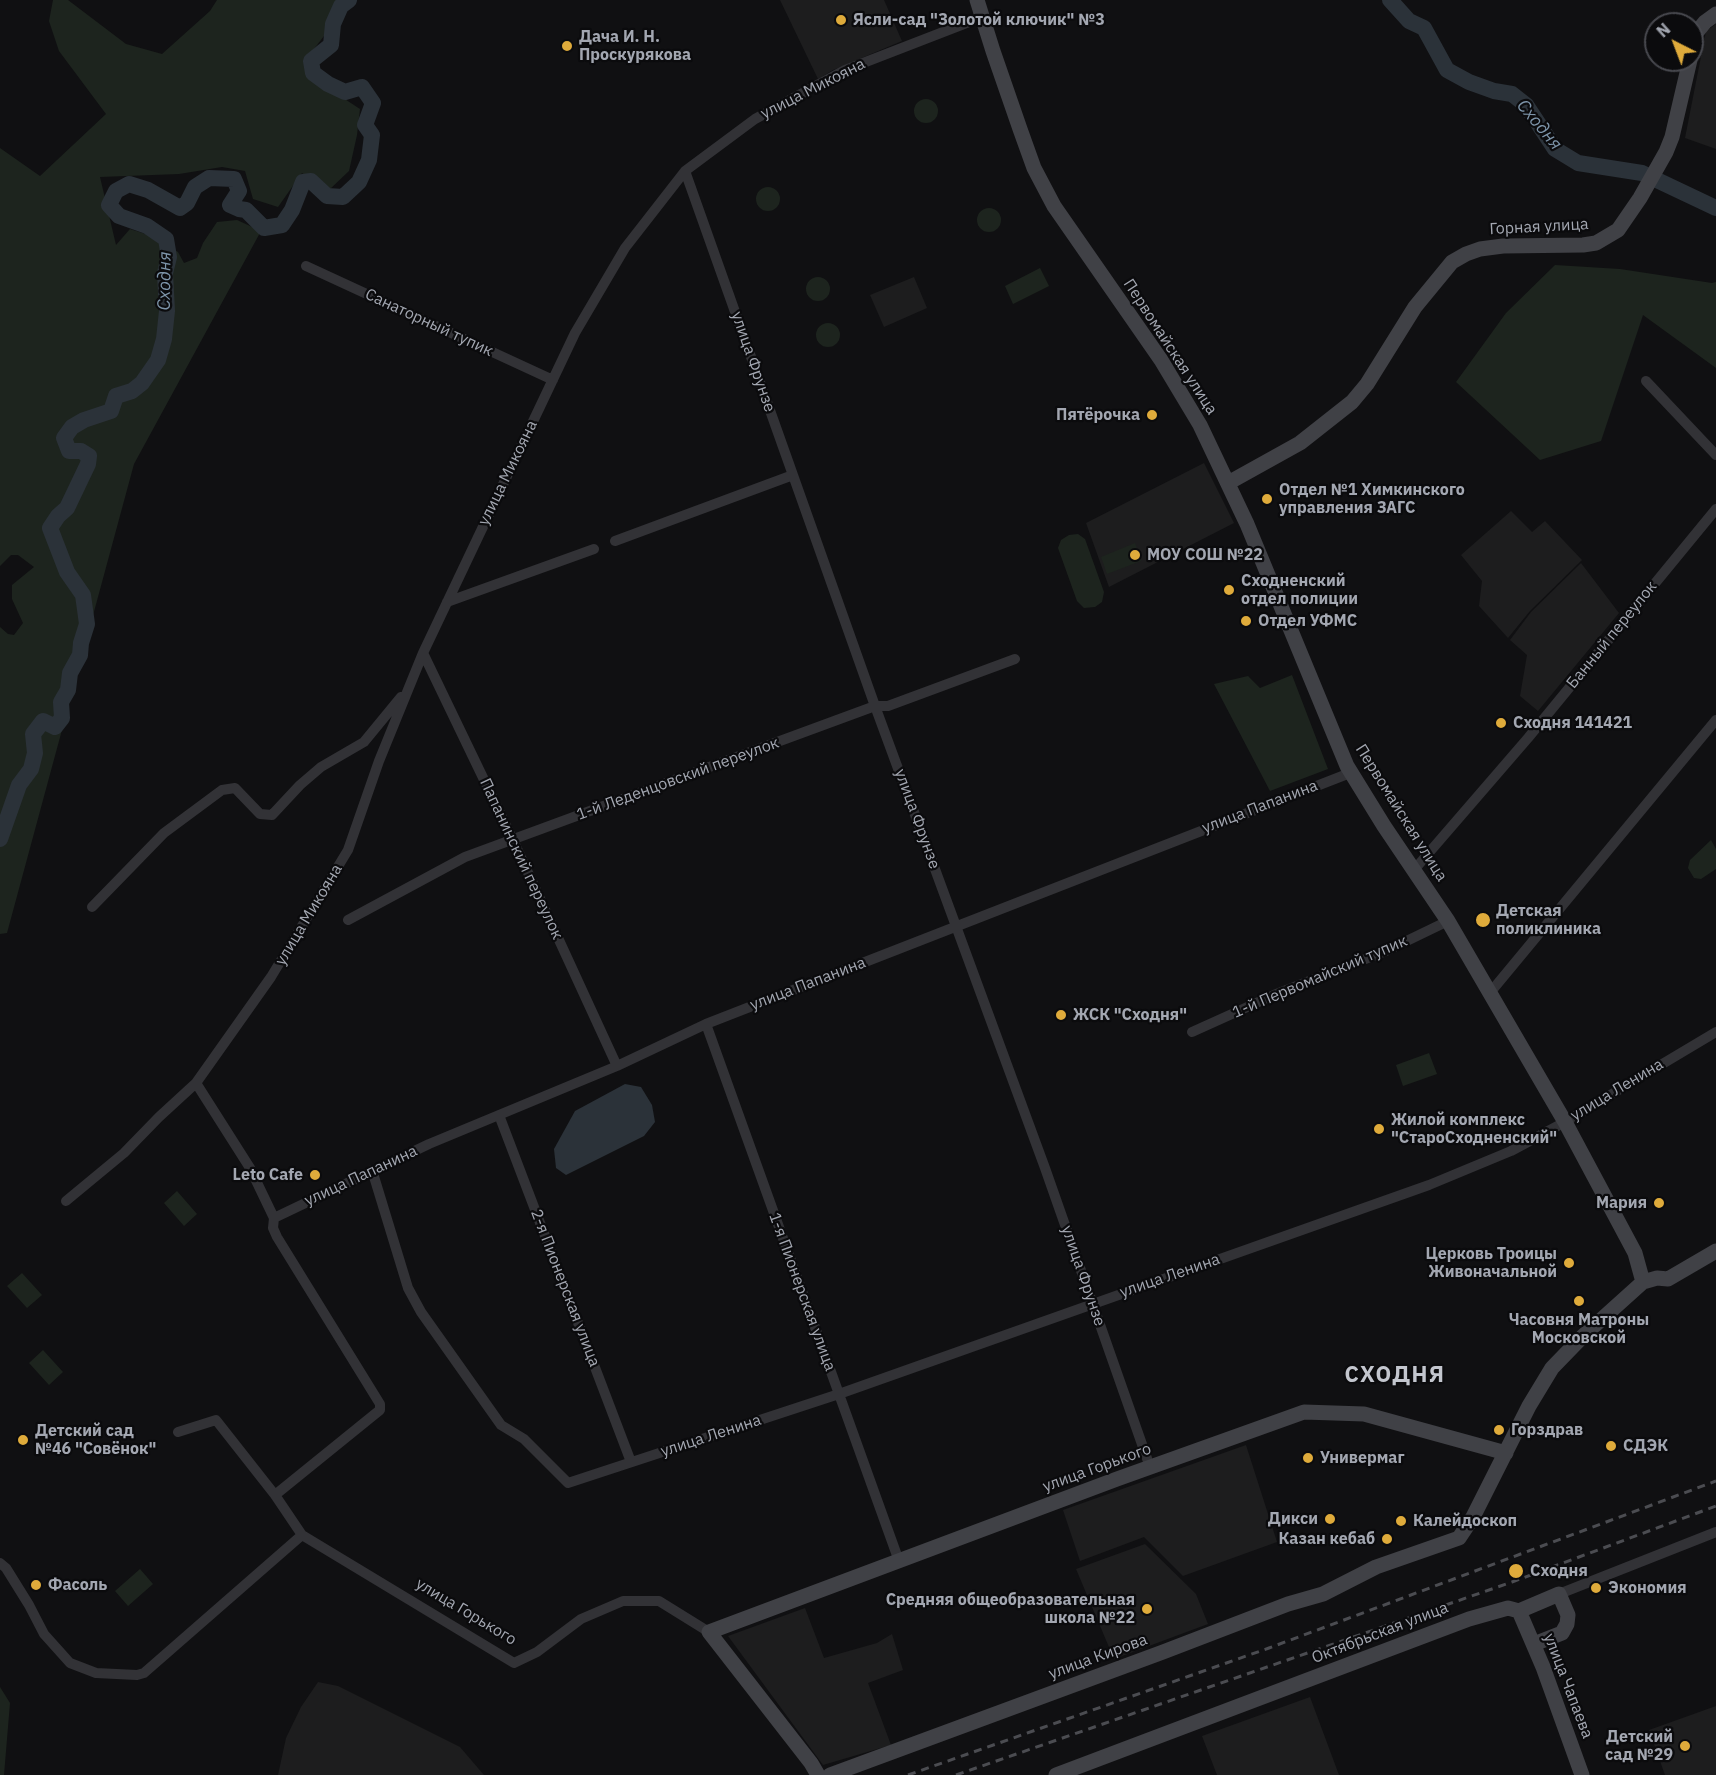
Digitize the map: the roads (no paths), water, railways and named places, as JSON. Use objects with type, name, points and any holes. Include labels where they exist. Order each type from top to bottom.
[{"type":"street","name":"Первомайская улица","points":[[977,0],[1034,168],[1054,206],[1174,380],[1200,425],[1256,544],[1350,772],[1448,921],[1565,1122],[1635,1253],[1643,1282]]},
{"type":"street","points":[[1704,23],[1716,14]]},
{"type":"street","name":"улица Микояна","points":[[66,1201],[124,1153],[196,1083],[271,977],[348,850],[379,761],[423,653],[575,333],[625,248],[684,171],[755,119],[845,70],[981,16]]},
{"type":"street","name":"Горная улица","points":[[1228,483],[1300,443],[1352,402],[1367,384],[1415,307],[1452,262],[1480,249],[1503,246],[1596,243],[1618,230],[1659,168],[1672,136],[1687,72]]},
{"type":"street","name":"улица Фрунзе","points":[[684,171],[875,706],[1043,1160],[1150,1467]]},
{"type":"street","name":"Санаторный тупик","points":[[306,266],[553,380]]},
{"type":"street","points":[[1646,381],[1716,455]]},
{"type":"street","points":[[615,541],[793,475]]},
{"type":"street","name":"Банный переулок","points":[[1414,870],[1528,738],[1716,509]]},
{"type":"street","points":[[447,602],[594,549]]},
{"type":"street","name":"Папанинский переулок","points":[[423,653],[513,840],[617,1066]]},
{"type":"street","name":"1-й Леденцовский переулок","points":[[348,920],[465,857],[875,706],[888,706],[1015,659]]},
{"type":"street","points":[[92,907],[164,833],[222,790],[235,788],[260,814],[272,815],[300,785],[321,767],[364,742],[407,690]]},
{"type":"street","points":[[1489,994],[1716,720]]},
{"type":"street","name":"улица Папанина","points":[[274,1218],[372,1170],[617,1066],[705,1024],[1350,772]]},
{"type":"street","name":"1-й Первомайский тупик","points":[[1192,1032],[1274,995],[1388,950],[1448,921]]},
{"type":"street","name":"1-я Пионерская улица","points":[[705,1024],[899,1561]]},
{"type":"street","name":"улица Ленина","points":[[372,1170],[408,1288],[421,1312],[501,1425],[524,1439],[568,1484],[839,1394],[1429,1185],[1511,1151],[1565,1122],[1716,1032]]},
{"type":"street","points":[[196,1083],[250,1168],[274,1218],[273,1228],[278,1237],[380,1404],[380,1410],[275,1495]]},
{"type":"street","name":"2-я Пионерская улица","points":[[499,1115],[631,1462]]},
{"type":"street","points":[[1643,1282],[1657,1278],[1668,1279],[1716,1251]]},
{"type":"street","name":"улица Кирова","points":[[830,1775],[1288,1604],[1323,1594],[1376,1567],[1459,1538],[1473,1517],[1529,1406],[1552,1368],[1582,1336],[1643,1282]]},
{"type":"street","name":"улица Горького","points":[[709,1632],[1150,1467],[1304,1412],[1364,1414],[1506,1453]]},
{"type":"street","name":"улица Горького","points":[[178,1432],[216,1420],[275,1495],[303,1535],[514,1663],[537,1652],[581,1619],[623,1601],[659,1601],[709,1632],[818,1775]]},
{"type":"street","name":"Октябрьская улица","points":[[1056,1775],[1468,1619],[1508,1608],[1519,1611],[1716,1532]]},
{"type":"street","points":[[0,1563],[12,1577],[44,1634],[70,1663],[92,1672],[141,1675],[303,1535]]},
{"type":"street","points":[[1534,1644],[1562,1632],[1567,1624],[1568,1615],[1559,1594]]},
{"type":"street","name":"улица Чапаева","points":[[1519,1611],[1534,1644],[1582,1775]]},
{"type":"waterway","name":"Сходня","points":[[0,839],[19,785],[31,769],[35,753],[33,734],[43,721],[55,727],[62,718],[61,702],[68,690],[70,673],[80,655],[87,624],[83,595],[67,572],[50,528],[67,508],[88,464],[89,456],[81,451],[69,451],[64,438],[72,427],[84,420],[111,411],[116,396],[132,391],[142,383],[158,360],[164,339],[167,311],[165,273],[169,257],[166,239],[147,226],[119,216],[109,205],[116,191],[129,184],[148,190],[180,208],[187,203],[195,187],[209,178],[234,179],[239,191],[230,205],[246,210],[264,228],[282,225],[292,210],[303,182],[311,181],[327,196],[343,197],[359,182],[369,160],[372,135],[365,125],[373,103],[362,87],[345,92],[328,84],[313,73],[311,61],[331,45],[333,24],[341,6],[349,0]]},
{"type":"waterway","name":"Сходня","points":[[1390,0],[1409,21],[1424,28],[1447,70],[1469,82],[1494,91],[1512,94],[1526,105],[1555,149],[1578,163],[1642,173],[1716,208]]},
{"type":"railway","points":[[908,1775],[1269,1648],[1716,1481]]},
{"type":"railway","points":[[956,1775],[1512,1582],[1716,1506]]},
{"type":"place","name":"Ясли-сад \"Золотой ключик\" №3","points":[[841,20]]},
{"type":"place","name":"Дача И. Н. Проскурякова","points":[[567,46]]},
{"type":"place","name":"Пятёрочка","points":[[1152,415]]},
{"type":"place","name":"Отдел №1 Химкинского управления ЗАГС","points":[[1267,499]]},
{"type":"place","name":"МОУ СОШ №22","points":[[1135,555]]},
{"type":"place","name":"Сходненский отдел полиции","points":[[1229,590]]},
{"type":"place","name":"Отдел УФМС","points":[[1246,621]]},
{"type":"place","name":"Сходня 141421","points":[[1501,723]]},
{"type":"place","name":"Детская поликлиника","points":[[1483,920]]},
{"type":"place","name":"ЖСК \"Сходня\"","points":[[1061,1015]]},
{"type":"place","name":"Жилой комплекс \"СтароСходненский\"","points":[[1379,1129]]},
{"type":"place","name":"Leto Cafe","points":[[315,1175]]},
{"type":"place","name":"Мария","points":[[1659,1203]]},
{"type":"place","name":"Церковь Троицы Живоначальной","points":[[1569,1263]]},
{"type":"place","name":"Часовня Матроны Московской","points":[[1579,1301]]},
{"type":"place","name":"Горздрав","points":[[1499,1430]]},
{"type":"place","name":"Детский сад №46 \"Совёнок\"","points":[[23,1440]]},
{"type":"place","name":"СДЭК","points":[[1611,1446]]},
{"type":"place","name":"Универмаг","points":[[1308,1458]]},
{"type":"place","name":"Дикси","points":[[1330,1519]]},
{"type":"place","name":"Калейдоскоп","points":[[1401,1521]]},
{"type":"place","name":"Казан кебаб","points":[[1387,1539]]},
{"type":"place","name":"Сходня","points":[[1516,1571]]},
{"type":"place","name":"Фасоль","points":[[36,1585]]},
{"type":"place","name":"Экономия","points":[[1596,1588]]},
{"type":"place","name":"Средняя общеобразовательная школа №22","points":[[1147,1609]]},
{"type":"place","name":"Детский сад №29","points":[[1685,1746]]},
{"type":"district","name":"СХОДНЯ","points":[[1395,1376]]}]
